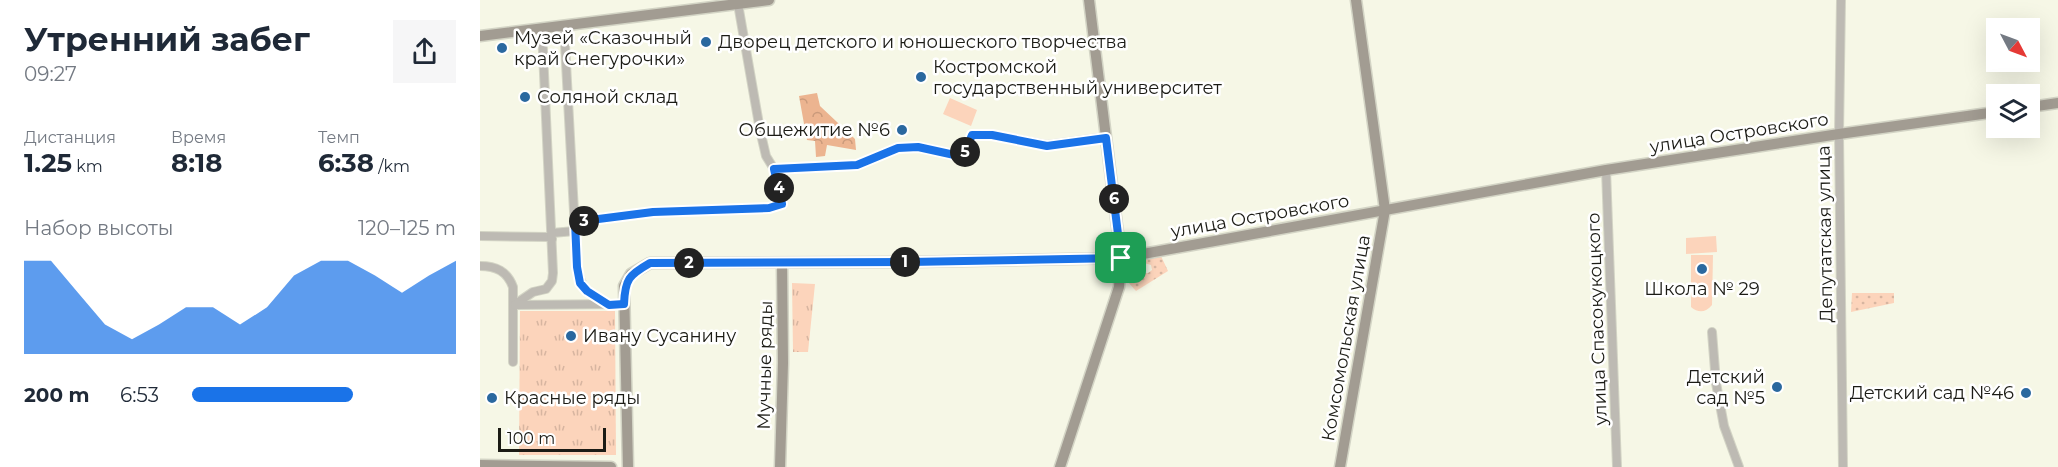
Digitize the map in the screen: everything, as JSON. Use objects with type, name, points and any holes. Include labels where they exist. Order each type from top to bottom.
[{"type":"street","points":[[480,36],[769,0]]},
{"type":"street","points":[[1060,467],[1119,287],[1121,258],[1089,0]]},
{"type":"street","name":"Комсомольская улица","points":[[1341,467],[1384,210],[1356,0]]},
{"type":"street","name":"Депутатская улица","points":[[1841,0],[1839,134],[1843,467]]},
{"type":"street","points":[[575,222],[653,212],[769,208],[782,204],[774,169],[766,156],[760,130],[738,4]]},
{"type":"street","points":[[564,26],[577,267],[580,283],[587,291],[609,305]]},
{"type":"street","points":[[514,305],[533,292],[546,289],[552,281],[553,273],[542,29]]},
{"type":"street","points":[[2040,106],[2058,103]]},
{"type":"street","name":"улица Островского","points":[[624,304],[624,286],[631,274],[650,263],[1121,258],[1606,170],[1986,113]]},
{"type":"street","points":[[774,169],[857,165],[898,148],[908,147],[959,156],[965,152],[972,135],[992,135],[1047,146],[1106,138]]},
{"type":"street","name":"улица Спасокукоцкого","points":[[1606,170],[1617,467]]},
{"type":"street","points":[[480,236],[549,237],[575,231]]},
{"type":"street","name":"Мучные ряды","points":[[780,467],[783,363],[782,263]]},
{"type":"street","points":[[480,266],[492,266],[502,271],[513,287],[513,362]]},
{"type":"street","points":[[514,305],[624,304],[628,467]]},
{"type":"street","points":[[1712,332],[1716,383],[1724,426],[1739,467]]},
{"type":"street","points":[[480,465],[611,467]]},
{"type":"green space","points":[[817,93],[820,106],[855,139],[856,150],[827,145],[825,156],[816,157],[815,141],[807,140],[799,96]]},
{"type":"green space","points":[[950,98],[977,110],[971,126],[943,114]]},
{"type":"green space","points":[[1716,236],[1717,252],[1686,254],[1686,238]]},
{"type":"green space","points":[[1691,255],[1713,255],[1712,305],[1702,311],[1691,307]]},
{"type":"green space","points":[[1161,256],[1168,271],[1136,291],[1128,282],[1134,263],[1141,267],[1143,273],[1148,273],[1152,270],[1151,265],[1144,263],[1142,259]]},
{"type":"green space","points":[[792,283],[815,284],[808,352],[793,352]]},
{"type":"green space","points":[[1852,293],[1894,293],[1894,303],[1851,312]]},
{"type":"green space","points":[[520,311],[615,311],[616,455],[519,455]]},
{"type":"place","name":"Дворец детского и юношеского творчества","points":[[706,42]]},
{"type":"place","name":"Музей «Сказочный край Снегурочки»","points":[[502,48]]},
{"type":"place","name":"Костромской государственный университет","points":[[921,77]]},
{"type":"place","name":"Соляной склад","points":[[525,97]]},
{"type":"place","name":"Общежитие №6","points":[[902,130]]},
{"type":"place","name":"Школа № 29","points":[[1702,269]]},
{"type":"place","name":"Ивану Сусанину","points":[[571,336]]},
{"type":"place","name":"Детский сад №5","points":[[1777,387]]},
{"type":"place","name":"Детский сад №46","points":[[2026,393]]},
{"type":"place","name":"Красные ряды","points":[[492,398]]},
{"type":"route","points":[[972,135],[992,135],[1047,146],[1106,138],[1121,258],[650,263],[631,274],[624,286],[624,304],[609,305],[587,291],[580,283],[575,222],[653,212],[769,208],[782,204],[774,169],[857,165],[898,148],[918,147],[959,156],[965,152],[972,135]]}]
